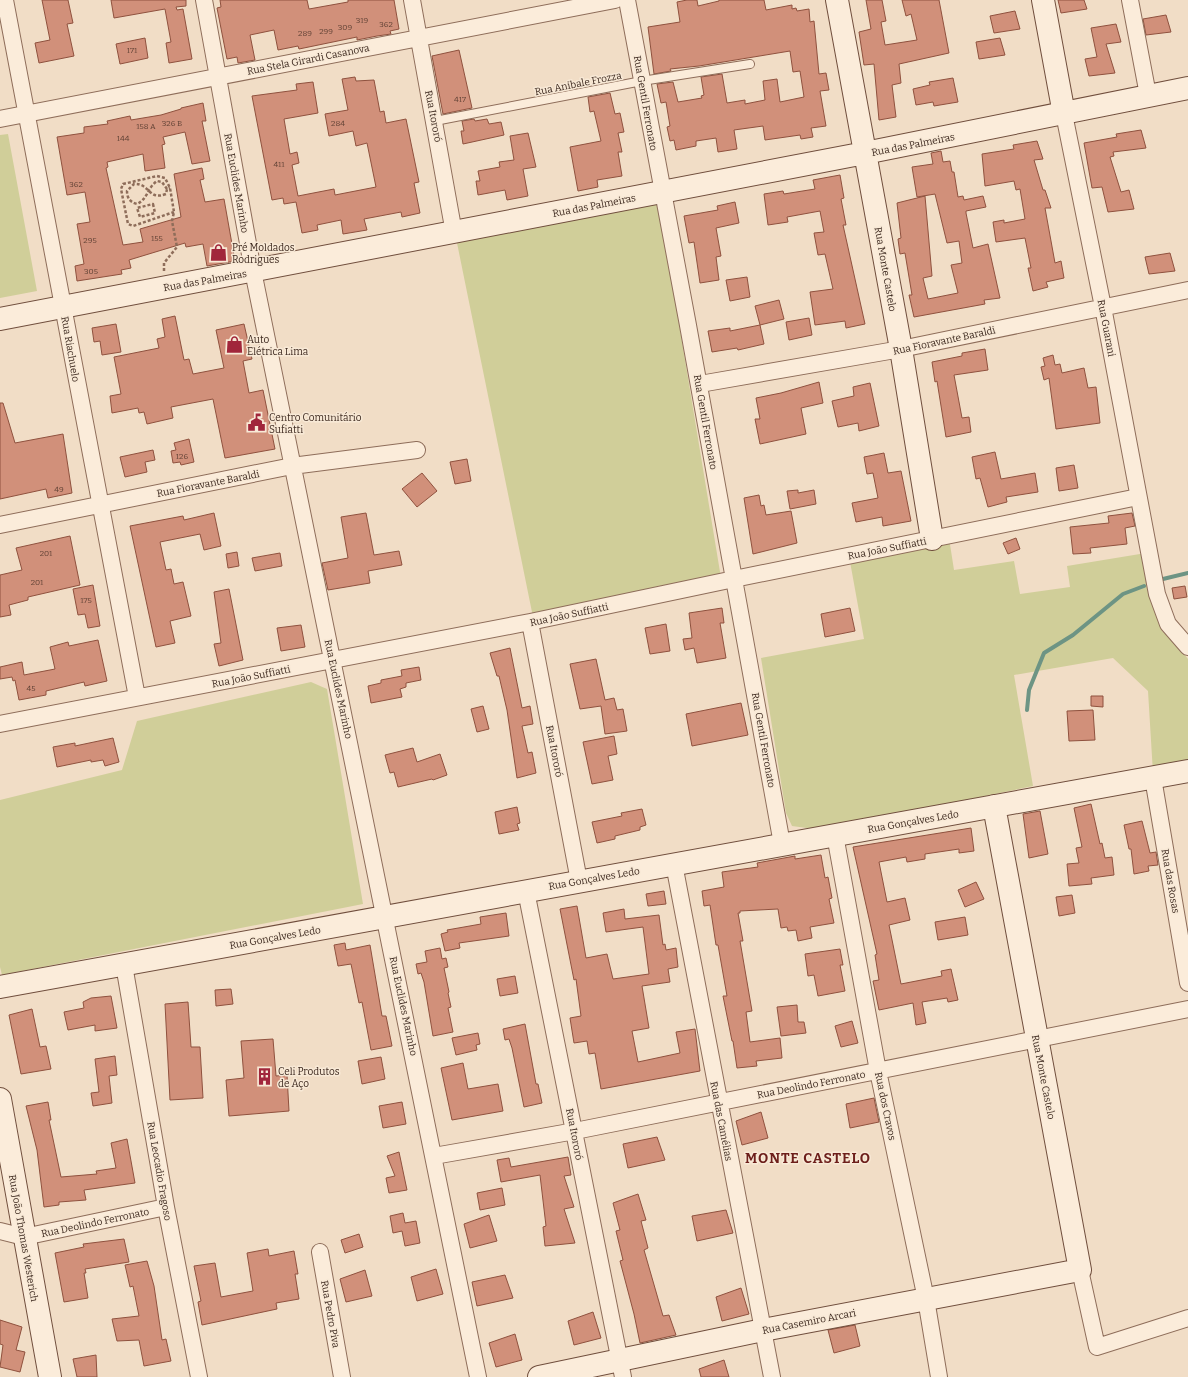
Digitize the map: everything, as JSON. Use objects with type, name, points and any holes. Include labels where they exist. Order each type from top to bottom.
[{"type":"street","name":"Rua Riachuelo","points":[[6,0],[26,114],[137,697]]},
{"type":"street","name":"Rua Euclides Marinho","points":[[204,0],[253,271],[478,1377]]},
{"type":"street","name":"Rua Itororó","points":[[412,0],[454,233]]},
{"type":"street","name":"Rua Stela Girardi Casanova","points":[[0,119],[615,0]]},
{"type":"street","name":"Rua Gentil Ferronato","points":[[627,0],[662,192],[700,384],[782,844]]},
{"type":"street","name":"Rua Monte Castelo","points":[[837,0],[901,349],[932,539]]},
{"type":"street","name":"Rua Guarani","points":[[1043,0],[1064,114],[1103,307],[1138,498],[1161,609],[1172,630],[1188,647]]},
{"type":"street","points":[[1130,0],[1148,95]]},
{"type":"street","name":"Rua das Palmeiras","points":[[0,319],[454,233],[1064,114],[1148,95],[1188,88]]},
{"type":"street","name":"Rua Fioravante Baraldi","points":[[700,384],[901,349],[1188,290]]},
{"type":"street","name":"Rua Fioravante Baraldi","points":[[0,525],[292,466],[417,450]]},
{"type":"street","name":"Rua João Suffiatti","points":[[0,724],[530,622],[734,579],[1138,498]]},
{"type":"street","name":"Rua Itororó","points":[[530,622],[580,881]]},
{"type":"street","name":"Rua Gonçalves Ledo","points":[[0,987],[1188,771]]},
{"type":"street","name":"Rua das Rosas","points":[[1153,778],[1188,984]]},
{"type":"street","name":"Rua Monte Castelo","points":[[994,806],[1080,1270],[1097,1347],[1188,1318]]},
{"type":"street","name":"Rua dos Cravos","points":[[835,835],[878,1071],[926,1299],[939,1377]]},
{"type":"street","name":"Rua das Camélias","points":[[674,864],[718,1101],[772,1377]]},
{"type":"street","name":"Rua Itororó","points":[[526,891],[621,1368]]},
{"type":"street","name":"Rua Leocadio Fragoso","points":[[124,965],[166,1207],[199,1377]]},
{"type":"street","name":"Rua Deolindo Ferronato","points":[[434,1156],[575,1131],[718,1101],[1037,1040],[1188,1009]]},
{"type":"street","name":"Rua João Thomas Westerich","points":[[0,1099],[50,1377]]},
{"type":"street","name":"Rua Deolindo Ferronato","points":[[24,1237],[166,1207]]},
{"type":"street","points":[[0,1231],[24,1237]]},
{"type":"street","name":"Rua Pedro Piva","points":[[320,1252],[342,1377]]},
{"type":"street","name":"Rua Casemiro Arcari","points":[[539,1377],[621,1368],[763,1330],[1080,1270]]},
{"type":"lane","name":"Rua Anibale Frozza","points":[[435,121],[642,81],[750,64]]},
{"type":"path","points":[[163,287],[164,263],[177,247],[172,221],[174,212],[165,178],[157,176],[123,184],[121,189],[128,224],[133,226],[174,212]]},
{"type":"path","points":[[169,189],[162,182],[157,181],[148,190],[147,196],[137,204],[131,202],[127,196],[127,191],[134,184],[139,184],[148,190],[157,197],[166,194],[169,189]]},
{"type":"path","points":[[153,204],[155,212],[148,214],[140,217],[137,208],[153,204]]},
{"type":"path","points":[[148,214],[149,221]]},
{"type":"shaded area","points":[[8,134],[37,291],[0,298],[0,135]]},
{"type":"shaded area","points":[[658,196],[721,578],[533,617],[456,238]]},
{"type":"shaded area","points":[[949,538],[954,570],[1014,561],[1020,594],[1070,587],[1067,566],[1146,553],[1162,631],[1175,642],[1188,659],[1188,767],[1153,773],[1148,691],[1113,658],[1014,675],[1033,786],[822,830],[792,826],[786,813],[761,658],[864,639],[849,556]]},
{"type":"shaded area","points":[[311,682],[327,689],[363,904],[2,975],[0,967],[0,800],[122,770],[137,721]]},
{"type":"building","points":[[42,0],[68,0],[73,23],[67,24],[74,56],[39,63],[35,43],[50,40]]},
{"type":"building","points":[[111,0],[186,0],[186,6],[176,7],[177,10],[183,9],[192,59],[169,63],[166,43],[171,42],[165,9],[114,18]]},
{"type":"building","points":[[220,0],[307,0],[309,9],[348,2],[348,0],[394,0],[399,29],[390,31],[391,34],[357,40],[357,37],[299,49],[298,46],[278,50],[274,30],[250,35],[255,60],[238,63],[237,57],[227,59],[217,8],[221,7]]},
{"type":"building","points":[[697,0],[698,6],[719,0],[764,0],[766,10],[792,5],[792,9],[796,8],[797,11],[809,9],[810,22],[814,21],[819,74],[826,73],[829,90],[820,91],[826,126],[811,128],[813,137],[801,139],[800,135],[765,140],[763,126],[734,130],[737,149],[718,152],[716,138],[696,141],[696,146],[676,150],[674,140],[670,141],[667,127],[670,126],[666,102],[661,103],[657,84],[673,82],[678,102],[702,98],[701,96],[704,95],[701,77],[722,74],[727,103],[745,100],[745,104],[765,100],[763,81],[777,79],[780,102],[804,97],[800,71],[793,72],[790,51],[699,66],[670,69],[671,71],[654,74],[648,27],[680,22],[677,2]]},
{"type":"building","points":[[866,0],[882,0],[886,21],[881,22],[885,45],[917,40],[911,14],[906,16],[902,0],[939,0],[949,53],[899,64],[901,83],[892,85],[896,117],[879,120],[874,64],[864,65],[859,32],[871,29]]},
{"type":"building","points":[[1058,0],[1084,0],[1087,9],[1061,13]]},
{"type":"building","points":[[1015,11],[1020,29],[994,33],[990,16]]},
{"type":"building","points":[[1166,15],[1171,32],[1146,35],[1143,19]]},
{"type":"building","points":[[1116,24],[1121,42],[1106,44],[1115,73],[1089,76],[1085,59],[1097,57],[1091,28]]},
{"type":"building","points":[[145,38],[148,58],[120,64],[116,44]]},
{"type":"building","points":[[1000,38],[1005,55],[979,59],[976,42]]},
{"type":"building","points":[[459,50],[472,108],[443,114],[432,56]]},
{"type":"building","points":[[355,77],[356,81],[374,80],[380,112],[384,111],[386,123],[406,119],[419,182],[414,183],[420,213],[402,217],[401,212],[364,219],[367,230],[343,234],[341,220],[317,225],[318,230],[302,233],[296,202],[284,204],[283,198],[272,200],[252,96],[297,90],[296,84],[313,82],[318,113],[284,119],[290,154],[297,152],[299,163],[292,165],[298,196],[334,189],[335,195],[376,187],[367,143],[356,146],[353,131],[329,136],[325,114],[348,110],[342,79]]},
{"type":"building","points":[[953,78],[958,102],[934,106],[933,102],[916,105],[913,89],[930,85],[929,82]]},
{"type":"building","points":[[610,93],[615,114],[620,113],[624,132],[618,133],[622,152],[618,152],[622,176],[597,180],[598,187],[578,191],[570,147],[601,141],[594,111],[590,112],[588,97]]},
{"type":"building","points":[[203,103],[206,121],[202,121],[210,161],[192,164],[185,132],[163,137],[165,144],[162,145],[165,168],[145,171],[143,154],[107,162],[108,167],[106,168],[123,245],[143,242],[140,229],[181,217],[174,174],[202,168],[204,179],[200,180],[205,202],[224,199],[235,261],[207,266],[203,244],[186,247],[185,243],[129,260],[131,268],[121,270],[122,274],[77,281],[75,266],[84,264],[77,224],[90,222],[85,192],[67,195],[57,137],[84,133],[84,127],[108,124],[107,121],[130,116],[131,120],[161,115],[181,108]]},
{"type":"building","points":[[474,119],[475,121],[487,119],[489,124],[501,122],[504,135],[463,144],[461,131],[464,131],[462,121]]},
{"type":"building","points":[[1141,130],[1146,148],[1113,152],[1114,156],[1110,157],[1121,192],[1129,190],[1134,209],[1108,212],[1102,187],[1092,188],[1084,143],[1117,137],[1116,134]]},
{"type":"building","points":[[528,133],[536,167],[523,169],[528,196],[507,200],[505,190],[478,195],[476,181],[480,181],[478,171],[500,167],[499,162],[514,160],[510,136]]},
{"type":"building","points":[[1037,141],[1043,159],[1034,160],[1043,190],[1045,190],[1051,208],[1045,208],[1055,263],[1061,261],[1064,278],[1046,282],[1048,287],[1033,291],[1028,268],[1031,268],[1025,238],[996,242],[993,222],[1004,220],[1004,223],[1025,219],[1020,189],[1016,190],[1014,181],[985,186],[982,154],[1014,149],[1013,145]]},
{"type":"building","points":[[941,151],[943,162],[950,161],[952,172],[954,172],[958,197],[963,196],[964,200],[983,196],[986,207],[966,211],[966,213],[973,248],[988,244],[1000,298],[984,300],[985,304],[914,317],[909,295],[912,295],[905,253],[900,254],[898,239],[901,238],[897,203],[925,196],[932,276],[923,278],[928,299],[958,293],[951,265],[962,263],[959,241],[947,243],[935,194],[917,197],[912,167],[933,164],[931,153]]},
{"type":"building","points":[[840,175],[844,198],[841,199],[846,225],[843,225],[865,324],[846,328],[845,321],[815,325],[810,292],[833,289],[825,254],[818,255],[814,233],[824,232],[820,211],[787,217],[788,222],[768,225],[764,194],[783,191],[784,194],[815,189],[813,180]]},
{"type":"building","points":[[735,202],[739,223],[716,228],[721,256],[716,257],[719,280],[700,283],[694,242],[689,243],[684,216],[718,210],[717,206]]},
{"type":"building","points":[[1170,253],[1175,271],[1149,274],[1145,257]]},
{"type":"building","points":[[747,277],[750,297],[730,301],[726,280]]},
{"type":"building","points":[[779,300],[784,319],[760,325],[755,306]]},
{"type":"building","points":[[175,316],[184,360],[189,359],[193,374],[224,368],[216,330],[244,324],[252,359],[243,361],[249,393],[263,390],[275,449],[225,458],[213,399],[171,407],[173,418],[147,424],[144,412],[139,413],[138,408],[112,413],[110,396],[121,394],[114,357],[159,348],[157,339],[165,337],[162,319]]},
{"type":"building","points":[[809,318],[812,335],[789,340],[786,322]]},
{"type":"building","points":[[116,324],[121,352],[102,355],[100,341],[94,342],[92,328]]},
{"type":"building","points":[[760,325],[764,344],[738,350],[737,348],[712,352],[708,331],[730,328],[730,331]]},
{"type":"building","points":[[985,349],[988,370],[954,375],[962,418],[969,417],[971,432],[946,437],[937,381],[935,382],[932,362],[962,356],[962,353]]},
{"type":"building","points":[[1053,355],[1055,365],[1060,364],[1062,373],[1084,368],[1088,388],[1096,387],[1100,423],[1056,429],[1049,378],[1044,380],[1041,367],[1045,366],[1043,358]]},
{"type":"building","points":[[819,382],[823,403],[801,408],[806,434],[760,444],[755,419],[760,419],[756,398],[781,393]]},
{"type":"building","points":[[870,383],[879,426],[859,431],[858,423],[838,427],[832,401],[854,396],[853,387]]},
{"type":"building","points":[[0,403],[3,403],[15,443],[63,434],[72,493],[48,498],[46,489],[0,499]]},
{"type":"building","points":[[189,439],[194,462],[181,465],[180,462],[173,463],[171,451],[176,450],[174,443]]},
{"type":"building","points":[[153,450],[155,460],[145,462],[147,472],[125,477],[120,457]]},
{"type":"building","points":[[995,452],[1001,479],[1035,473],[1038,492],[1006,497],[1007,502],[988,507],[980,478],[976,479],[972,457]]},
{"type":"building","points":[[884,453],[888,473],[901,471],[911,521],[883,526],[882,517],[856,522],[852,503],[878,498],[873,473],[867,474],[864,457]]},
{"type":"building","points":[[467,459],[471,481],[455,484],[450,462]]},
{"type":"building","points":[[1074,465],[1078,488],[1059,491],[1056,468]]},
{"type":"building","points":[[422,473],[437,491],[417,507],[402,489]]},
{"type":"building","points":[[798,490],[798,493],[814,490],[816,504],[790,509],[787,491]]},
{"type":"building","points":[[759,495],[761,506],[764,505],[766,515],[791,511],[797,543],[753,554],[744,498]]},
{"type":"building","points":[[214,513],[221,546],[204,550],[200,534],[160,542],[166,570],[171,569],[174,584],[183,582],[191,616],[170,621],[175,643],[156,647],[130,526],[183,516],[184,520]]},
{"type":"building","points":[[366,513],[374,555],[399,551],[402,565],[368,571],[370,583],[328,590],[322,563],[348,558],[341,517]]},
{"type":"building","points":[[1132,513],[1135,526],[1125,528],[1127,544],[1090,548],[1091,553],[1073,554],[1070,527],[1109,523],[1108,516]]},
{"type":"building","points":[[70,536],[80,585],[28,597],[28,600],[9,605],[11,615],[0,617],[0,575],[22,570],[16,548]]},
{"type":"building","points":[[1016,538],[1020,549],[1008,554],[1003,543]]},
{"type":"building","points":[[237,552],[239,566],[228,568],[226,554]]},
{"type":"building","points":[[280,553],[282,566],[255,571],[252,558]]},
{"type":"building","points":[[93,585],[100,626],[88,628],[85,614],[78,615],[73,589]]},
{"type":"building","points":[[1185,586],[1187,597],[1174,599],[1172,588]]},
{"type":"building","points":[[229,589],[243,660],[219,666],[214,644],[221,643],[214,592]]},
{"type":"building","points":[[722,608],[724,623],[720,623],[726,658],[697,663],[694,648],[685,650],[683,639],[692,638],[689,613]]},
{"type":"building","points":[[850,608],[855,631],[825,637],[821,614]]},
{"type":"building","points":[[666,624],[670,651],[650,654],[645,628]]},
{"type":"building","points":[[301,625],[305,647],[281,651],[277,628]]},
{"type":"building","points":[[98,640],[107,681],[85,686],[84,682],[46,691],[46,695],[19,700],[15,680],[13,681],[12,677],[0,679],[0,667],[22,662],[24,675],[55,669],[50,647],[68,642],[69,646]]},
{"type":"building","points":[[510,648],[522,708],[530,706],[533,724],[522,726],[528,753],[532,752],[536,773],[517,778],[507,710],[499,676],[497,676],[490,653]]},
{"type":"building","points":[[596,659],[605,700],[614,698],[617,710],[623,709],[627,731],[605,734],[601,706],[580,709],[570,664]]},
{"type":"building","points":[[419,667],[421,680],[406,683],[406,687],[400,689],[402,697],[371,703],[368,686],[381,683],[381,680],[402,676],[401,670]]},
{"type":"building","points":[[1091,696],[1103,696],[1103,707],[1091,706]]},
{"type":"building","points":[[741,703],[748,735],[692,746],[686,714]]},
{"type":"building","points":[[483,706],[489,729],[477,732],[471,709]]},
{"type":"building","points":[[1093,710],[1095,740],[1069,741],[1067,711]]},
{"type":"building","points":[[614,736],[617,754],[608,756],[613,780],[592,784],[583,742]]},
{"type":"building","points":[[113,738],[119,762],[105,766],[103,760],[91,762],[91,760],[57,767],[53,747],[75,743],[75,746]]},
{"type":"building","points":[[413,748],[417,762],[440,754],[447,775],[433,780],[398,787],[394,772],[390,773],[385,755]]},
{"type":"building","points":[[1091,804],[1100,844],[1102,843],[1105,858],[1112,857],[1114,875],[1091,878],[1092,884],[1069,886],[1067,864],[1079,863],[1076,848],[1082,847],[1074,808]]},
{"type":"building","points":[[517,807],[520,823],[517,824],[519,830],[499,834],[495,812]]},
{"type":"building","points":[[642,809],[646,825],[640,827],[640,830],[615,836],[615,839],[597,843],[592,822],[622,816],[621,813]]},
{"type":"building","points":[[1040,811],[1048,854],[1029,858],[1023,814]]},
{"type":"building","points":[[1142,821],[1150,853],[1156,852],[1158,865],[1148,866],[1149,871],[1134,874],[1131,849],[1129,849],[1124,825]]},
{"type":"building","points":[[971,828],[974,851],[959,853],[959,849],[925,854],[925,859],[907,862],[906,857],[879,862],[887,902],[905,898],[910,920],[889,925],[901,984],[942,976],[941,971],[951,969],[958,1000],[948,1002],[947,998],[922,1002],[926,1023],[916,1025],[913,1003],[879,1010],[873,981],[879,980],[875,955],[877,954],[853,847]]},
{"type":"building","points":[[821,855],[825,878],[828,877],[832,898],[829,899],[834,923],[810,927],[812,938],[798,941],[796,930],[788,931],[787,927],[781,928],[778,909],[740,911],[740,913],[738,913],[743,941],[740,941],[752,1011],[746,1012],[750,1042],[780,1038],[782,1058],[756,1061],[757,1066],[737,1068],[733,1041],[723,996],[727,996],[718,945],[716,945],[710,905],[704,906],[702,891],[724,887],[722,872],[758,867],[757,863],[795,856],[795,859]]},
{"type":"building","points":[[976,882],[984,899],[965,907],[958,890]]},
{"type":"building","points":[[664,891],[666,904],[648,906],[646,894]]},
{"type":"building","points":[[1072,895],[1075,913],[1059,916],[1056,897]]},
{"type":"building","points":[[577,906],[586,958],[607,954],[613,979],[649,974],[643,927],[606,932],[603,913],[624,909],[625,919],[659,915],[663,945],[665,944],[666,950],[676,948],[678,967],[668,969],[670,982],[642,986],[649,1028],[632,1031],[638,1062],[680,1053],[676,1032],[695,1029],[700,1071],[601,1089],[595,1053],[589,1054],[587,1041],[574,1043],[570,1018],[581,1016],[576,979],[574,980],[560,909]]},
{"type":"building","points":[[506,913],[509,936],[459,943],[460,948],[445,951],[441,934],[448,932],[447,930],[481,924],[480,917]]},
{"type":"building","points":[[965,917],[968,935],[938,940],[935,922]]},
{"type":"building","points":[[345,943],[346,950],[370,945],[382,1016],[386,1016],[392,1046],[371,1050],[362,1002],[359,1003],[351,964],[338,966],[334,945]]},
{"type":"building","points":[[440,948],[442,959],[446,958],[448,967],[444,968],[451,1007],[448,1008],[453,1032],[433,1036],[424,982],[421,973],[418,974],[416,964],[427,962],[425,951]]},
{"type":"building","points":[[840,949],[843,965],[840,965],[845,991],[818,996],[814,975],[808,976],[805,954]]},
{"type":"building","points":[[515,976],[518,993],[500,996],[497,979]]},
{"type":"building","points":[[231,989],[233,1004],[216,1006],[215,990]]},
{"type":"building","points":[[111,996],[117,1028],[95,1031],[95,1025],[68,1030],[64,1012],[84,1008],[83,1002],[91,998]]},
{"type":"building","points":[[188,1002],[191,1047],[200,1047],[203,1098],[170,1100],[165,1004]]},
{"type":"building","points":[[797,1005],[798,1022],[804,1022],[806,1033],[781,1036],[777,1007]]},
{"type":"building","points":[[32,1009],[40,1047],[46,1046],[51,1069],[21,1074],[9,1015]]},
{"type":"building","points":[[852,1021],[858,1043],[841,1047],[835,1026]]},
{"type":"building","points":[[525,1024],[536,1084],[538,1084],[542,1103],[524,1107],[512,1048],[509,1039],[505,1040],[503,1029]]},
{"type":"building","points":[[478,1033],[480,1044],[476,1045],[477,1050],[456,1055],[452,1038]]},
{"type":"building","name":"Celi Produtos de Aço","points":[[273,1039],[276,1076],[287,1075],[289,1111],[229,1116],[226,1080],[244,1078],[241,1041]]},
{"type":"building","points":[[115,1056],[117,1075],[109,1076],[112,1103],[93,1106],[91,1093],[99,1092],[95,1059]]},
{"type":"building","points":[[381,1057],[385,1079],[362,1084],[358,1061]]},
{"type":"building","points":[[463,1063],[468,1089],[498,1084],[503,1111],[452,1120],[441,1068]]},
{"type":"building","points":[[874,1098],[879,1122],[850,1128],[846,1104]]},
{"type":"building","points":[[48,1102],[51,1120],[49,1120],[61,1177],[97,1174],[96,1171],[116,1168],[111,1143],[127,1139],[135,1183],[84,1190],[86,1200],[59,1202],[59,1205],[44,1207],[37,1150],[26,1106]]},
{"type":"building","points":[[402,1102],[406,1124],[383,1128],[379,1106]]},
{"type":"building","points":[[761,1112],[768,1138],[742,1145],[736,1121]]},
{"type":"building","points":[[657,1137],[665,1160],[628,1168],[623,1144]]},
{"type":"building","points":[[399,1152],[407,1190],[389,1193],[386,1178],[395,1176],[387,1156]]},
{"type":"building","points":[[568,1157],[571,1175],[564,1176],[574,1207],[564,1209],[575,1243],[545,1246],[543,1227],[546,1226],[540,1175],[501,1182],[497,1160],[509,1158],[511,1167]]},
{"type":"building","points":[[502,1188],[505,1205],[480,1210],[477,1193]]},
{"type":"building","points":[[638,1194],[646,1220],[641,1221],[648,1248],[644,1250],[663,1316],[669,1315],[676,1335],[640,1343],[620,1261],[623,1260],[616,1231],[620,1230],[613,1203]]},
{"type":"building","points":[[726,1210],[733,1233],[697,1241],[692,1216]]},
{"type":"building","points":[[403,1213],[405,1223],[416,1221],[420,1243],[405,1246],[402,1231],[393,1233],[390,1216]]},
{"type":"building","points":[[489,1215],[497,1241],[470,1248],[464,1224]]},
{"type":"building","points":[[359,1234],[363,1247],[345,1253],[341,1240]]},
{"type":"building","points":[[124,1239],[129,1262],[85,1269],[86,1273],[84,1273],[88,1298],[64,1302],[55,1253],[84,1247],[83,1244]]},
{"type":"building","points":[[268,1249],[269,1256],[294,1251],[298,1274],[295,1274],[299,1299],[276,1303],[277,1309],[202,1325],[198,1302],[201,1301],[194,1266],[215,1263],[221,1297],[253,1291],[247,1253]]},
{"type":"building","points":[[147,1261],[154,1286],[162,1340],[166,1339],[171,1361],[144,1366],[139,1340],[117,1341],[112,1319],[139,1316],[133,1286],[130,1287],[125,1265]]},
{"type":"building","points":[[436,1269],[443,1294],[417,1301],[411,1277]]},
{"type":"building","points":[[365,1270],[372,1296],[346,1302],[340,1279]]},
{"type":"building","points":[[505,1275],[513,1298],[477,1306],[472,1282]]},
{"type":"building","points":[[741,1288],[749,1314],[722,1321],[716,1297]]},
{"type":"building","points":[[593,1312],[601,1338],[574,1345],[568,1321]]},
{"type":"building","points":[[0,1320],[22,1327],[16,1350],[25,1352],[20,1372],[0,1367],[3,1345],[0,1344]]},
{"type":"building","points":[[855,1325],[860,1346],[834,1353],[828,1330]]},
{"type":"building","points":[[515,1334],[522,1360],[496,1367],[489,1343]]},
{"type":"building","points":[[96,1355],[97,1377],[77,1377],[73,1359]]},
{"type":"building","points":[[724,1360],[729,1377],[701,1377],[699,1369]]},
{"type":"waterway","points":[[1163,579],[1188,573]]},
{"type":"waterway","points":[[1027,710],[1029,690],[1044,653],[1073,635],[1123,594],[1144,586]]},
{"type":"place","name":"Pré Moldados Rodrigues","points":[[219,253]]},
{"type":"place","name":"Auto Elétrica Lima","points":[[234,345]]},
{"type":"place","name":"Centro Comunitário Sufiatti","points":[[256,423]]},
{"type":"place","name":"Celi Produtos de Aço","points":[[265,1077]]},
{"type":"district","name":"MONTE CASTELO","points":[[808,1158]]}]
